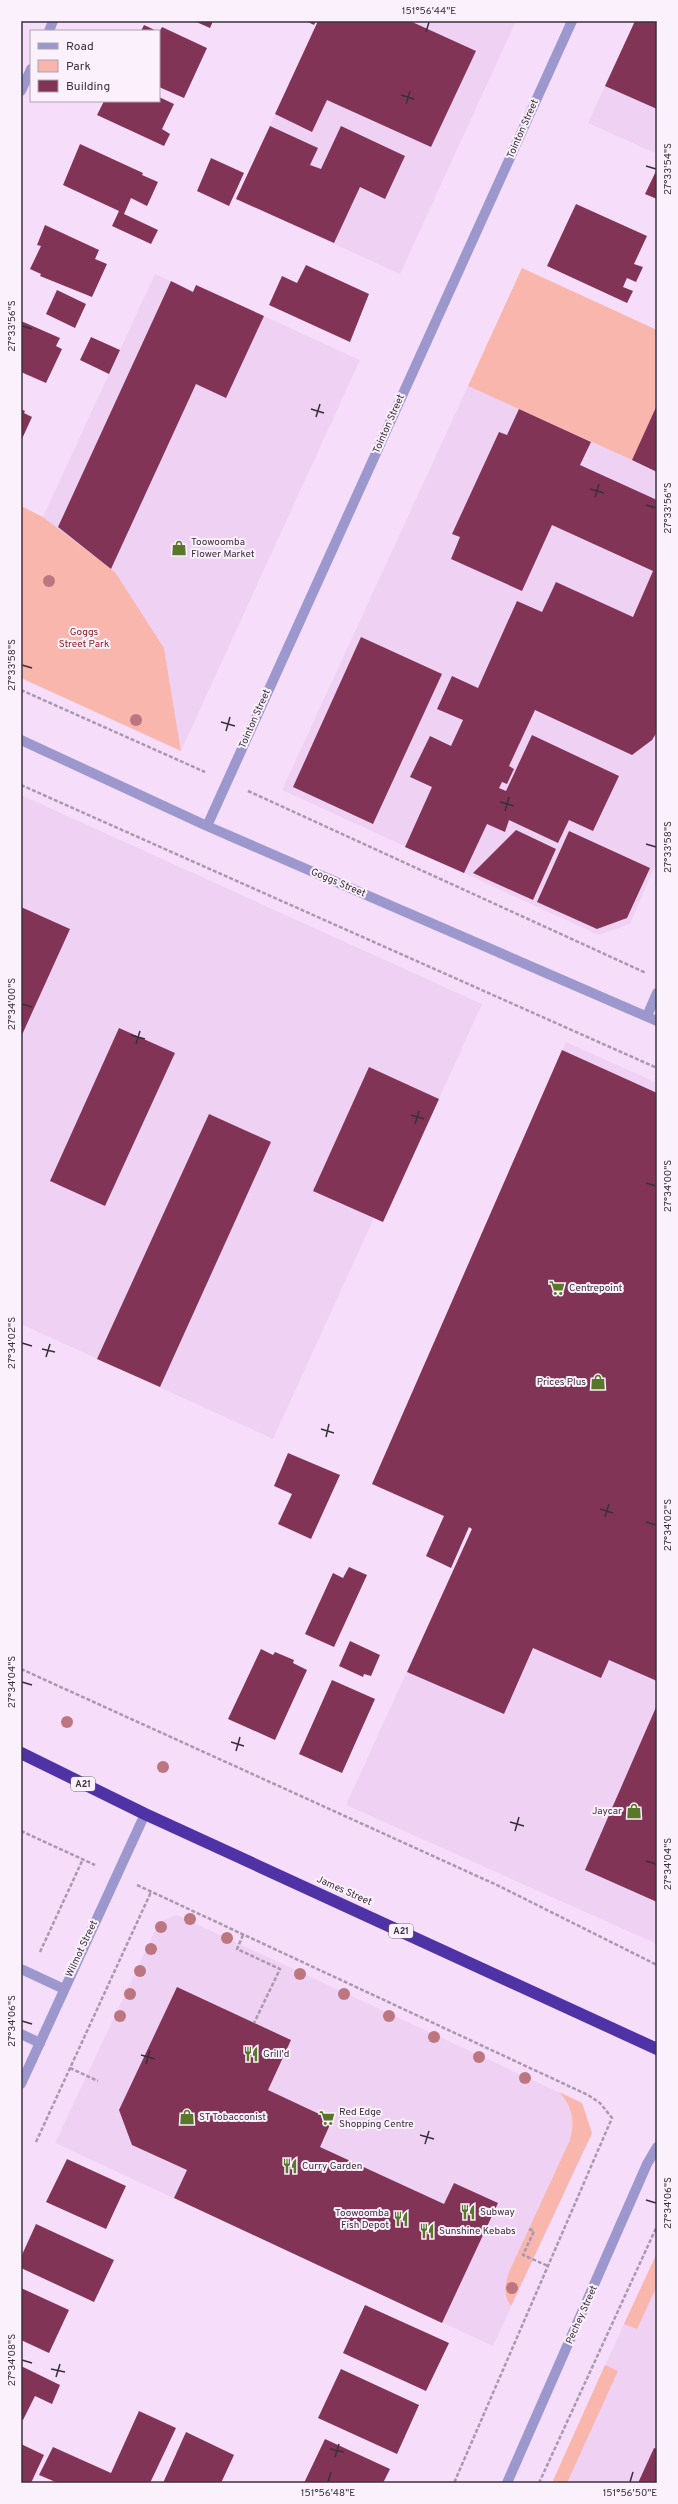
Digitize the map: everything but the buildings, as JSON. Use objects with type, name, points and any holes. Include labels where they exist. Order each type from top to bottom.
[{"type":"highway","name":"James Street","points":[[21,1753],[145,1814],[657,2049]]},
{"type":"street","name":"Tointon Street","points":[[207,826],[572,21]]},
{"type":"street","points":[[21,90],[30,71]]},
{"type":"street","name":"Goggs Street","points":[[21,740],[207,826],[657,1021]]},
{"type":"street","points":[[647,1016],[657,993]]},
{"type":"street","name":"Wilmot Street","points":[[21,2084],[145,1814]]},
{"type":"street","points":[[25,1971],[64,1989]]},
{"type":"street","points":[[21,2034],[40,2043]]},
{"type":"street","name":"Pechey Street","points":[[507,2483],[647,2164],[657,2147]]},
{"type":"path","points":[[21,690],[650,974]]},
{"type":"path","points":[[21,784],[657,1068]]},
{"type":"path","points":[[21,1668],[506,1889],[657,1965]]},
{"type":"path","points":[[21,1831],[83,1860],[25,1971]]},
{"type":"path","points":[[36,2142],[151,1892],[588,2095],[600,2103],[612,2118],[454,2483]]},
{"type":"path","points":[[243,1935],[237,1949],[280,1969],[254,2023]]},
{"type":"path","points":[[70,2068],[98,2081]]},
{"type":"path","points":[[486,2208],[503,2216]]},
{"type":"path","points":[[539,2483],[657,2226]]},
{"type":"path","points":[[529,2229],[534,2231],[523,2255],[548,2266]]},
{"type":"shaded area","points":[[318,21],[516,21],[400,274],[236,199]]},
{"type":"shaded area","points":[[635,21],[657,21],[657,154],[588,123]]},
{"type":"shaded area","name":"Toowoomba Flower Market","points":[[155,274],[193,291],[196,285],[360,360],[181,751],[164,648],[115,572],[43,517]]},
{"type":"shaded area","points":[[468,386],[632,460],[657,405],[657,861],[630,924],[599,935],[282,790]]},
{"type":"shaded area","points":[[21,795],[482,1004],[383,1222],[374,1218],[273,1439],[21,1324]]},
{"type":"shaded area","name":"Centrepoint","points":[[566,1042],[657,1083],[657,1944],[346,1805],[472,1529],[372,1484]]},
{"type":"shaded area","name":"Red Edge Shopping Centre","points":[[177,1915],[582,2103],[592,2133],[493,2346],[55,2143],[159,1922]]},
{"type":"shaded area","points":[[657,2253],[657,2483],[552,2483],[624,2324]]},
{"type":"green space","points":[[522,268],[657,330],[657,405],[632,460],[468,386]]},
{"type":"green space","name":"Goggs Street Park","points":[[21,506],[43,517],[115,572],[164,648],[181,751],[21,678]]},
{"type":"green space","points":[[559,2092],[582,2103],[592,2133],[511,2306],[508,2302],[506,2294],[506,2281],[509,2272],[572,2133],[572,2114],[567,2103]]},
{"type":"green space","points":[[657,2253],[657,2286],[637,2329],[624,2324]]},
{"type":"green space","points":[[605,2365],[618,2371],[567,2483],[552,2483]]},
{"type":"place","name":"Toowoomba Flower Market","points":[[179,548]]},
{"type":"place","name":"Centrepoint","points":[[557,1288]]},
{"type":"place","name":"Prices Plus","points":[[598,1382]]},
{"type":"place","name":"Jaycar","points":[[634,1811]]},
{"type":"place","name":"Grill'd","points":[[251,2054]]},
{"type":"place","name":"ST Tobacconist","points":[[187,2117]]},
{"type":"place","name":"Red Edge Shopping Centre","points":[[327,2118]]},
{"type":"place","name":"Curry Garden","points":[[290,2166]]},
{"type":"place","name":"Subway","points":[[468,2212]]},
{"type":"place","name":"Toowoomba Fish Depot","points":[[401,2219]]},
{"type":"place","name":"Sunshine Kebabs","points":[[427,2231]]}]
